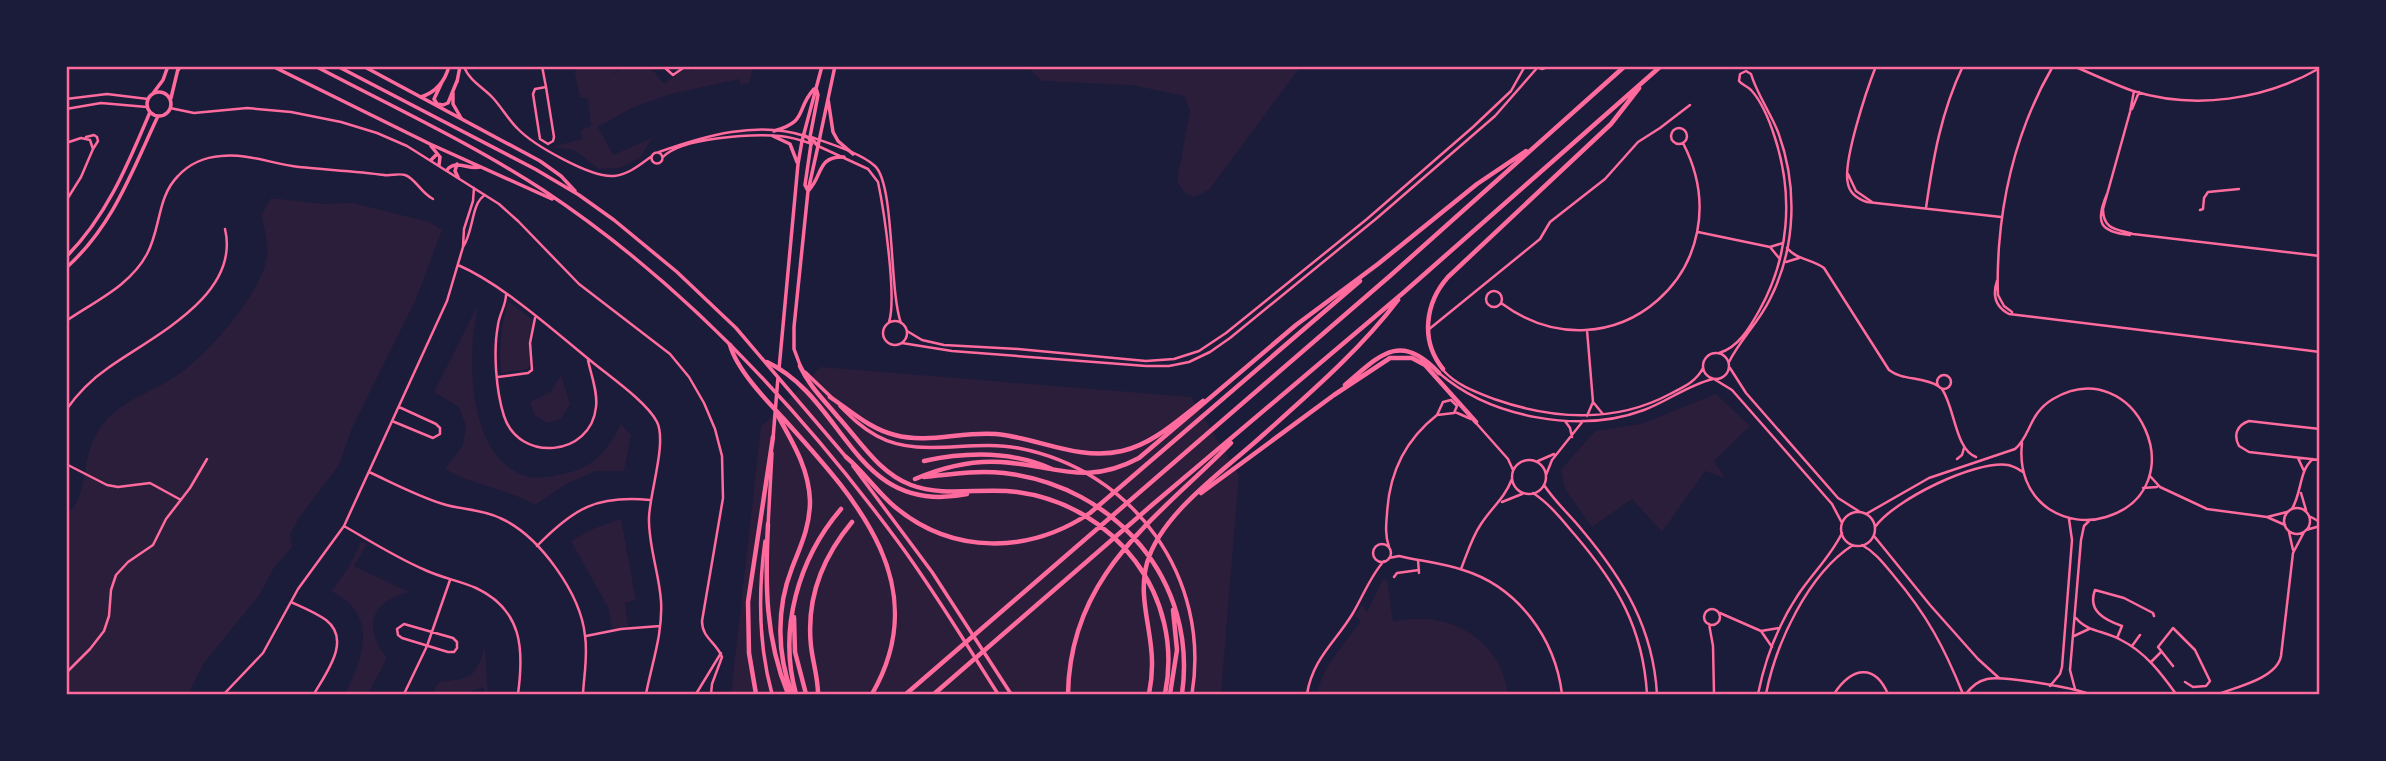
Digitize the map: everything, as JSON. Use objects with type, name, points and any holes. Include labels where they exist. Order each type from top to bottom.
[{"type":"highway","points":[[906,695],[1391,275],[1625,66]]},
{"type":"highway","points":[[934,695],[1152,505],[1403,293],[1661,66]]},
{"type":"highway","points":[[1441,371],[1432,350],[1428,330],[1431,304],[1443,283],[1611,124],[1645,80]]},
{"type":"highway","points":[[1182,695],[1183,645],[1171,599],[1152,561],[1125,528],[1091,503],[1066,490],[1029,478],[990,472],[915,479],[949,467],[984,462],[1012,463],[1077,474],[1099,472],[1130,463],[1157,445],[1296,325],[1378,264],[1477,184],[1536,145]]},
{"type":"highway","points":[[846,457],[902,513],[949,537],[1001,545],[1054,533],[1090,513],[1326,312],[1378,264]]},
{"type":"highway","points":[[1149,695],[1152,661],[1143,591],[1146,565],[1162,530],[1371,333],[1403,293]]},
{"type":"highway","points":[[730,345],[740,365],[772,406],[855,503],[885,556],[894,601],[893,632],[886,662],[872,695]]},
{"type":"highway","points":[[1334,395],[1377,359],[1392,351],[1403,350],[1419,355],[1441,371]]},
{"type":"highway","points":[[1189,502],[1384,361],[1405,356],[1424,365],[1476,422]]},
{"type":"highway","points":[[767,362],[798,384],[871,469],[895,486],[914,494],[933,497],[985,490]]},
{"type":"highway","points":[[800,366],[811,386],[889,473],[908,484],[929,490],[954,492],[985,490],[1025,493],[1063,504],[1087,516],[1118,540],[1143,571],[1160,607],[1168,647],[1167,695]]},
{"type":"highway","points":[[831,397],[873,426],[903,437],[994,434],[1028,439],[1073,452],[1101,454],[1129,449],[1154,438],[1240,373]]},
{"type":"highway","points":[[772,406],[800,460],[810,500],[806,532],[787,581],[780,620],[782,659],[791,692]]},
{"type":"highway","points":[[1068,695],[1070,666],[1077,632],[1090,599],[1107,569],[1129,542],[1250,423]]},
{"type":"highway","points":[[756,695],[748,645],[748,602],[773,437]]},
{"type":"highway","points":[[924,461],[960,455],[995,455],[1030,461],[1056,471]]},
{"type":"highway","points":[[791,692],[789,646],[794,610],[806,563],[821,535],[841,509]]},
{"type":"highway","points":[[818,695],[810,633],[812,602],[827,557],[852,522]]},
{"type":"highway","points":[[768,524],[768,622],[775,656],[791,692]]},
{"type":"highway","points":[[1167,695],[1177,650],[1171,599]]},
{"type":"highway","points":[[794,610],[795,652],[806,695]]},
{"type":"main road","points":[[168,66],[163,80],[148,99],[147,107],[158,116],[165,114],[170,108],[179,68]]},
{"type":"main road","points":[[272,66],[430,144],[561,202]]},
{"type":"main road","points":[[315,66],[504,166],[561,202],[646,267],[730,345],[828,453],[900,545],[998,695]]},
{"type":"main road","points":[[337,66],[535,169],[579,195],[677,272],[736,328],[846,457],[908,538],[1011,695]]},
{"type":"main road","points":[[363,66],[540,161],[561,176],[579,195]]},
{"type":"main road","points":[[449,66],[434,99],[437,104],[448,103],[457,81]]},
{"type":"main road","points":[[462,66],[452,100],[454,108],[463,119]]},
{"type":"main road","points":[[772,695],[764,658],[760,613],[762,569],[798,164],[822,66]]},
{"type":"main road","points":[[835,66],[808,191],[793,338],[800,366],[868,431],[902,446],[927,448],[994,445],[1036,452],[1080,470],[1120,496],[1153,532],[1177,573],[1188,603],[1194,633],[1192,695]]},
{"type":"main road","points":[[421,97],[433,92],[442,82]]},
{"type":"main road","points":[[773,133],[797,120],[816,88]]},
{"type":"main road","points":[[816,88],[818,95],[810,137],[819,143]]},
{"type":"main road","points":[[153,94],[164,94],[170,102]]},
{"type":"main road","points":[[828,99],[833,132],[838,141],[853,154]]},
{"type":"main road","points":[[66,257],[85,237],[104,209],[121,179],[150,112]]},
{"type":"main road","points":[[66,268],[93,240],[118,204],[158,116]]},
{"type":"main road","points":[[773,133],[790,144],[798,164]]},
{"type":"main road","points":[[803,138],[809,138],[811,144],[805,185],[808,191]]},
{"type":"main road","points":[[430,144],[440,159],[439,165]]},
{"type":"main road","points":[[431,160],[437,154]]},
{"type":"main road","points":[[808,191],[827,161],[844,157]]},
{"type":"main road","points":[[447,170],[457,164],[480,167]]},
{"type":"main road","points":[[457,164],[455,171],[458,177]]},
{"type":"street","points":[[462,66],[468,76],[492,97],[517,127],[545,149],[604,175],[622,174],[660,152],[721,134],[773,133],[810,137]]},
{"type":"street","points":[[542,66],[546,87],[554,137],[548,145],[541,139],[533,94],[535,89],[546,87]]},
{"type":"street","points":[[663,66],[673,75],[686,66]]},
{"type":"street","points":[[811,144],[819,143],[853,154],[874,165],[882,178],[894,260],[896,304],[901,323],[907,331],[922,340],[938,344],[1154,361],[1180,358],[1199,351],[1226,333],[1367,219],[1481,120],[1511,91],[1525,66]]},
{"type":"street","points":[[901,323],[889,323],[883,329],[884,340],[894,345],[902,343],[944,350],[1162,366],[1182,364],[1201,357],[1230,338],[1387,210],[1499,111],[1535,67],[1551,66]]},
{"type":"street","points":[[1876,66],[1863,98],[1848,170],[1856,191],[1875,203],[2001,219]]},
{"type":"street","points":[[1926,209],[1930,170],[1938,134],[1963,66]]},
{"type":"street","points":[[2053,66],[2031,107],[2009,172],[2001,219],[1997,281],[2000,301],[2015,314],[2319,352]]},
{"type":"street","points":[[2074,67],[2134,91],[2184,100],[2228,99],[2270,90],[2319,68]]},
{"type":"street","points":[[1441,371],[1472,390],[1525,409],[1587,416],[1619,412],[1664,397],[1691,382],[1703,368],[1708,355],[1719,353],[1735,344],[1752,323],[1770,289],[1784,242],[1787,207],[1782,163],[1773,131],[1751,89],[1738,81],[1740,74],[1746,71],[1751,74],[1770,113],[1785,157],[1791,202],[1784,263],[1763,313],[1729,362]]},
{"type":"street","points":[[2134,91],[2103,212],[2105,222],[2116,231],[2133,234],[2319,256]]},
{"type":"street","points":[[2130,111],[2139,92]]},
{"type":"street","points":[[66,99],[107,94],[148,99]]},
{"type":"street","points":[[66,108],[101,103],[147,107]]},
{"type":"street","points":[[1428,330],[1540,239],[1550,222],[1605,179],[1642,138],[1656,131],[1690,104]]},
{"type":"street","points":[[170,108],[194,113],[247,108],[306,114],[377,133],[407,146],[458,177],[518,220],[579,284],[670,354],[689,377],[704,403],[718,440],[724,485],[702,626],[705,635],[721,653],[722,662],[712,684],[711,695]]},
{"type":"street","points":[[1674,130],[1684,130],[1687,138],[1683,142],[1678,144],[1673,141],[1671,135],[1674,130]]},
{"type":"street","points":[[639,165],[660,162],[672,150],[699,142],[773,133]]},
{"type":"street","points":[[66,143],[92,135],[97,137],[97,143],[82,177],[66,201]]},
{"type":"street","points":[[84,138],[90,140],[93,149]]},
{"type":"street","points":[[1501,303],[1523,318],[1538,324],[1569,330],[1587,330],[1620,322],[1650,306],[1667,291],[1692,254],[1701,214],[1698,177],[1683,142]]},
{"type":"street","points":[[819,143],[868,169],[879,186],[890,282],[889,323]]},
{"type":"street","points":[[660,152],[663,157]]},
{"type":"street","points":[[66,321],[121,285],[135,271],[151,245],[166,193],[179,175],[201,160],[216,156],[239,156],[298,167],[345,169],[389,176],[404,175],[433,199]]},
{"type":"street","points":[[652,156],[655,163]]},
{"type":"street","points":[[465,241],[466,222],[474,188]]},
{"type":"street","points":[[2200,211],[2208,192],[2239,190]]},
{"type":"street","points":[[224,695],[269,645],[291,602],[344,526],[440,318],[473,224],[476,203],[485,195]]},
{"type":"street","points":[[466,222],[473,224]]},
{"type":"street","points":[[66,410],[96,377],[178,322],[197,305],[224,261],[228,246],[225,229]]},
{"type":"street","points":[[1698,232],[1770,247],[1784,242]]},
{"type":"street","points":[[1770,247],[1780,259]]},
{"type":"street","points":[[1787,248],[1799,258],[1824,268],[1889,370],[1898,376],[1927,380],[1948,376],[1951,382],[1949,402]]},
{"type":"street","points":[[1784,263],[1799,258]]},
{"type":"street","points":[[458,265],[484,278],[536,317],[637,400],[657,423],[660,442],[650,500],[649,529],[661,601],[660,626],[646,695]]},
{"type":"street","points":[[1498,291],[1502,298],[1501,303],[1490,306],[1486,299],[1488,294],[1498,291]]},
{"type":"street","points":[[506,295],[497,327],[496,345],[504,418],[513,432],[534,447],[543,449],[561,448],[578,440],[594,417],[596,400],[587,358]]},
{"type":"street","points":[[498,377],[528,373],[532,370],[530,343],[536,317]]},
{"type":"street","points":[[1587,330],[1592,402],[1587,416]]},
{"type":"street","points":[[902,343],[907,331]]},
{"type":"street","points":[[1018,349],[1018,356]]},
{"type":"street","points":[[1719,353],[1726,356],[1730,368],[1746,393],[1839,499],[1860,512]]},
{"type":"street","points":[[1703,368],[1706,375],[1732,390],[1832,504],[1848,542],[1862,545],[1874,536]]},
{"type":"street","points":[[1441,371],[1465,391],[1510,410],[1542,418],[1583,421],[1620,417],[1643,410],[1697,384],[1724,377],[1730,368]]},
{"type":"street","points":[[1940,377],[1937,382],[1949,402],[1964,448],[1957,459]]},
{"type":"street","points":[[1927,380],[1940,388],[1950,386]]},
{"type":"street","points":[[2081,390],[2104,392],[2132,408],[2146,428],[2152,448],[2149,474],[2143,488],[2121,511],[2090,520],[2068,518],[2042,503],[2030,488],[2023,472],[2022,443],[2036,414],[2052,400],[2081,390]]},
{"type":"street","points":[[1389,558],[1386,534],[1387,503],[1394,471],[1407,446],[1423,426],[1437,415],[1442,404],[1448,400],[1455,404],[1455,412]]},
{"type":"street","points":[[1592,402],[1603,414]]},
{"type":"street","points":[[392,421],[430,437],[436,438],[440,434],[440,428],[436,424],[399,407]]},
{"type":"street","points":[[1455,412],[1476,422],[1506,457],[1513,470],[1512,479],[1499,504],[1475,533],[1461,569]]},
{"type":"street","points":[[1437,415],[1451,415],[1455,412]]},
{"type":"street","points":[[1564,420],[1572,437]]},
{"type":"street","points":[[1499,504],[1524,493],[1533,493],[1544,485],[1548,468],[1557,453],[1583,421]]},
{"type":"street","points":[[2319,429],[2249,421],[2239,426],[2237,431],[2237,442],[2244,450],[2319,460]]},
{"type":"street","points":[[1866,513],[1928,478],[2008,453],[2022,443]]},
{"type":"street","points":[[1964,448],[1976,457]]},
{"type":"street","points":[[1513,470],[1526,460],[1537,462],[1557,453]]},
{"type":"street","points":[[2297,457],[2304,471]]},
{"type":"street","points":[[66,673],[104,631],[116,575],[128,562],[153,545],[166,519],[207,459]]},
{"type":"street","points":[[2292,509],[2301,489],[2304,471],[2314,459]]},
{"type":"street","points":[[1537,462],[1545,471],[1546,477]]},
{"type":"street","points":[[66,464],[107,485],[118,487],[150,483],[181,500]]},
{"type":"street","points":[[1875,527],[1893,508],[1952,478],[2003,465],[2023,472]]},
{"type":"street","points":[[369,472],[443,504],[498,517],[517,528],[537,546],[569,589],[580,611],[586,636],[583,695]]},
{"type":"street","points":[[2149,474],[2160,487],[2207,509],[2267,517],[2285,525]]},
{"type":"street","points":[[1512,479],[1518,490],[1524,493]]},
{"type":"street","points":[[1544,485],[1607,559],[1628,593],[1650,649],[1657,695]]},
{"type":"street","points":[[2143,488],[2160,487]]},
{"type":"street","points":[[2288,530],[2296,534],[2319,524],[2306,511],[2301,489]]},
{"type":"street","points":[[1533,493],[1553,510],[1601,566],[1621,597],[1640,648],[1647,695]]},
{"type":"street","points":[[537,546],[560,523],[594,504],[613,498],[650,500]]},
{"type":"street","points":[[2267,517],[2292,509],[2306,511]]},
{"type":"street","points":[[2218,695],[2267,675],[2277,667],[2281,656],[2293,553],[2285,525],[2287,512]]},
{"type":"street","points":[[1842,523],[1849,514],[1866,513],[1875,527],[1874,536],[1930,605],[1998,678]]},
{"type":"street","points":[[2293,553],[2310,524],[2309,516]]},
{"type":"street","points":[[2050,686],[2062,667],[2072,540],[2068,518]]},
{"type":"street","points":[[2075,689],[2070,670],[2081,533],[2090,520]]},
{"type":"street","points":[[344,526],[411,564],[483,592],[498,602],[516,627],[522,649],[519,695]]},
{"type":"street","points":[[1758,695],[1780,627],[1797,596],[1842,533]]},
{"type":"street","points":[[1376,572],[1374,551],[1386,534]]},
{"type":"street","points":[[1381,544],[1399,556]]},
{"type":"street","points":[[1766,695],[1779,652],[1797,612],[1830,564],[1853,545]]},
{"type":"street","points":[[1862,545],[1878,557],[1923,611],[1964,695],[1978,682],[1998,678],[2075,689],[2090,695]]},
{"type":"street","points":[[1307,695],[1317,661],[1350,618],[1384,561],[1399,556],[1461,569],[1498,587],[1530,615],[1550,650],[1562,695]]},
{"type":"street","points":[[1376,559],[1384,561]]},
{"type":"street","points":[[1394,576],[1397,573],[1419,571],[1418,560]]},
{"type":"street","points":[[404,695],[427,646],[450,580]]},
{"type":"street","points":[[2117,638],[2122,626],[2105,620],[2100,615],[2093,602],[2095,590],[2124,598],[2154,616]]},
{"type":"street","points":[[291,602],[327,621],[337,638],[334,657],[314,695]]},
{"type":"street","points":[[1714,695],[1713,646],[1709,624],[1704,619],[1706,611],[1714,608],[1761,631],[1772,647]]},
{"type":"street","points":[[1718,622],[1720,612]]},
{"type":"street","points":[[2075,615],[2089,629],[2132,646],[2151,662],[2176,695]]},
{"type":"street","points":[[1709,624],[1731,618]]},
{"type":"street","points":[[404,624],[432,632],[455,640],[457,648],[451,653],[427,646],[402,638],[397,629],[404,624]]},
{"type":"street","points":[[586,636],[621,629],[660,626]]},
{"type":"street","points":[[1761,631],[1780,627]]},
{"type":"street","points":[[2173,666],[2158,646],[2173,628],[2195,650],[2210,683],[2206,687],[2194,687],[2185,682]]},
{"type":"street","points":[[2074,636],[2089,629]]},
{"type":"street","points":[[2132,646],[2140,635]]},
{"type":"street","points":[[2151,662],[2161,652]]},
{"type":"street","points":[[696,695],[721,653]]},
{"type":"street","points":[[1834,695],[1846,679],[1860,673],[1876,676],[1888,695]]},
{"type":"street","points":[[704,681],[712,684]]},
{"type":"shaded area","points":[[576,67],[621,67],[611,76],[623,67],[650,67],[664,84],[687,67],[691,71],[696,67],[753,67],[749,83],[740,85],[739,79],[671,94],[634,107],[598,127],[613,155],[652,138],[640,158],[619,168],[599,169],[574,150],[552,147],[582,139],[581,130],[591,126],[588,99],[580,97]]},
{"type":"shaded area","points":[[1027,67],[1300,67],[1209,190],[1194,197],[1184,192],[1177,181],[1190,111],[1184,96],[1132,85],[1042,81]]},
{"type":"shaded area","points":[[271,198],[324,204],[353,203],[429,222],[442,230],[416,299],[352,428],[339,465],[299,518],[290,534],[292,547],[273,569],[260,594],[204,663],[188,694],[67,694],[67,513],[73,508],[80,493],[91,445],[109,417],[124,405],[186,369],[230,324],[255,288],[263,271],[267,246],[262,214]]},
{"type":"shaded area","points":[[508,301],[533,320],[529,339],[531,364],[527,369],[501,373],[501,337]]},
{"type":"shaded area","points":[[478,305],[472,349],[475,402],[482,427],[492,448],[506,465],[526,476],[534,477],[554,476],[580,469],[603,452],[621,424],[631,435],[624,471],[596,471],[566,484],[535,505],[445,469],[463,445],[466,426],[459,407],[434,392]]},
{"type":"shaded area","points":[[821,367],[1191,397],[1239,475],[1221,694],[731,694],[761,427]]},
{"type":"shaded area","points":[[561,375],[570,404],[561,419],[548,423],[535,416],[530,402],[551,392]]},
{"type":"shaded area","points":[[1716,394],[1750,426],[1714,461],[1725,478],[1705,471],[1662,532],[1632,499],[1592,527],[1565,489],[1561,470],[1595,431],[1641,424]]},
{"type":"shaded area","points":[[621,519],[636,600],[625,603],[628,626],[612,629],[609,609],[571,541],[595,528]]},
{"type":"shaded area","points":[[362,541],[367,544],[354,566],[409,592],[386,602],[374,617],[375,636],[387,658],[368,694],[345,694],[362,652],[362,630],[360,619],[352,606],[332,591]]},
{"type":"shaded area","points":[[1383,579],[1387,580],[1393,622],[1432,620],[1451,624],[1467,632],[1482,643],[1494,657],[1503,674],[1508,694],[1317,694],[1329,664],[1361,621],[1355,616],[1362,605],[1367,612]]},
{"type":"shaded area","points":[[485,648],[488,694],[483,687],[463,694],[432,694],[439,682],[470,676]]}]
